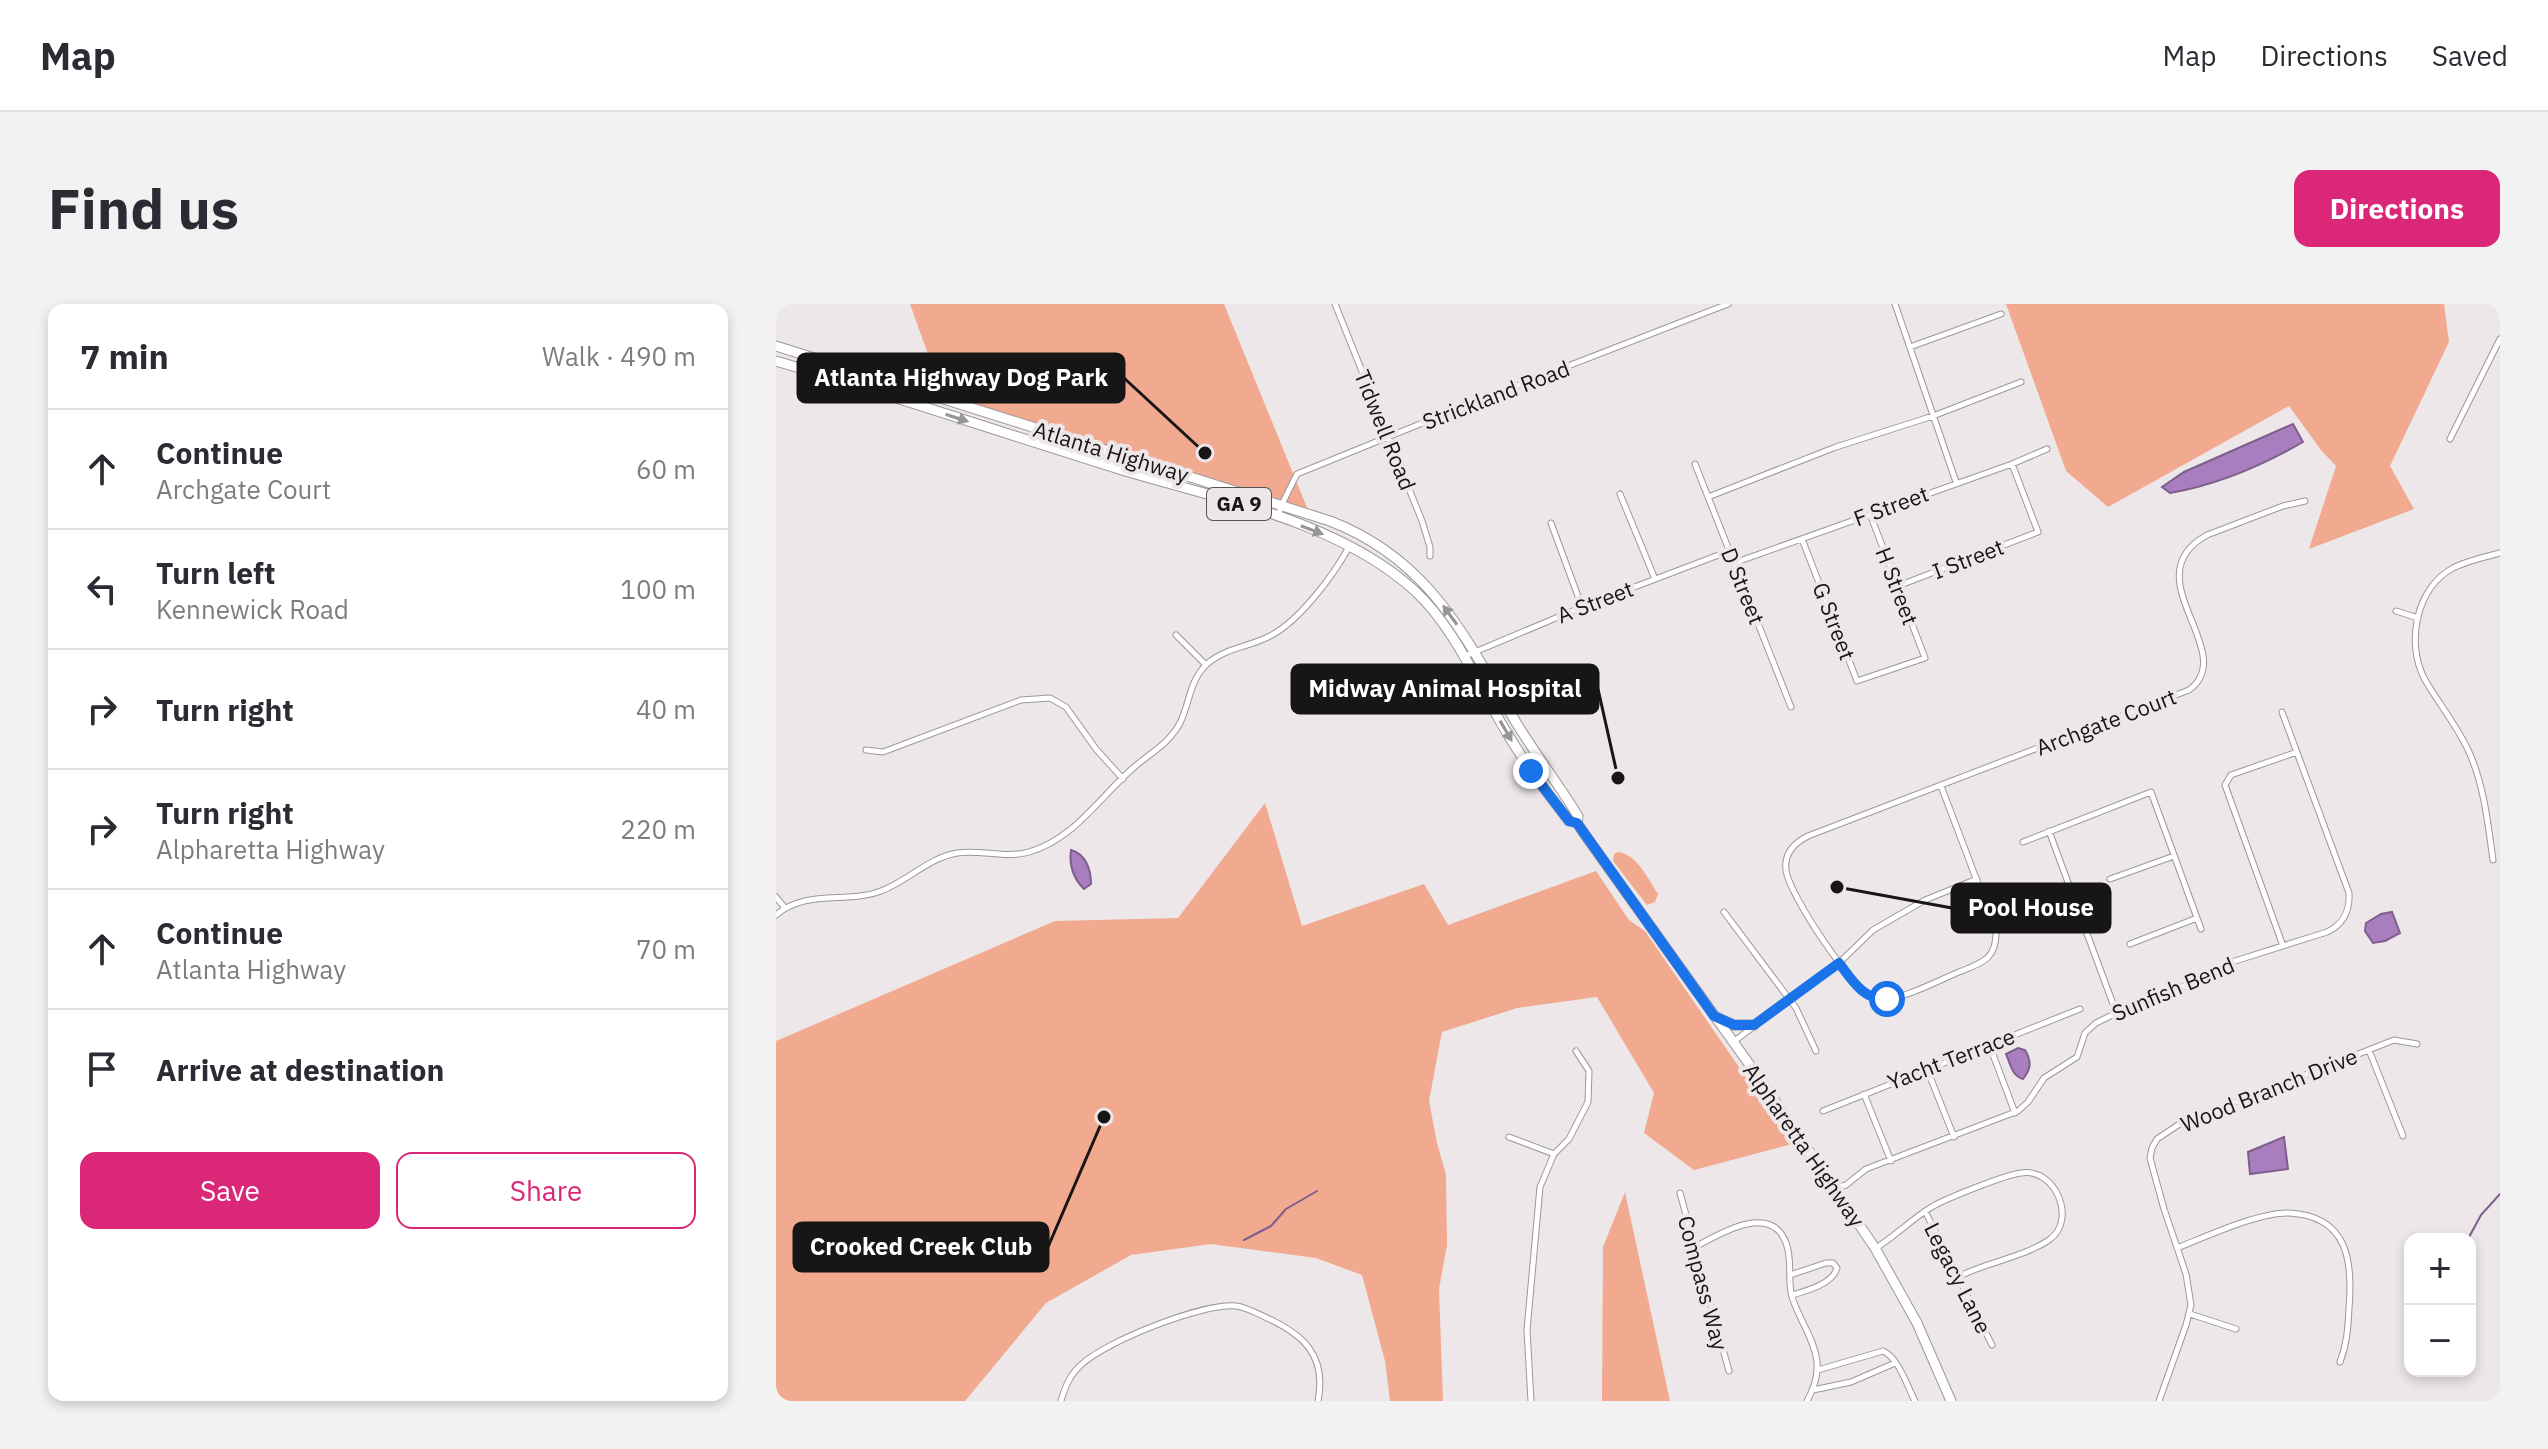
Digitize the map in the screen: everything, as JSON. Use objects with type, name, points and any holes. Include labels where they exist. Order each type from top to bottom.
[{"type":"main road","name":"Atlanta Highway","points":[[776,346],[1343,526],[1375,543],[1400,561],[1438,597],[1578,816],[1577,823],[1569,821],[1531,771],[1443,625],[1417,593],[1386,569],[1349,547],[1278,518],[776,361]]},
{"type":"main road","name":"Alpharetta Highway","points":[[1577,823],[1875,1248],[1917,1323],[1951,1401]]},
{"type":"main road","points":[[1714,1016],[1734,1025],[1754,1025]]},
{"type":"street","name":"Tidwell Road","points":[[1335,304],[1390,436],[1426,534],[1430,556]]},
{"type":"street","name":"Strickland Road","points":[[1278,518],[1297,474],[1728,304]]},
{"type":"street","points":[[1895,304],[1956,482]]},
{"type":"street","points":[[1910,347],[2001,314]]},
{"type":"street","points":[[2450,439],[2500,339]]},
{"type":"street","points":[[1708,497],[1836,447],[1933,416],[2021,382]]},
{"type":"street","name":"F Street","points":[[1734,563],[2047,449]]},
{"type":"street","name":"D Street","points":[[1695,464],[1791,707]]},
{"type":"street","name":"I Street","points":[[1898,586],[2038,532],[2012,464]]},
{"type":"street","points":[[1620,494],[1655,579]]},
{"type":"street","name":"Archgate Court","points":[[1941,786],[1996,931],[1996,944],[1992,955],[1974,966],[1894,998],[1879,999],[1862,991],[1818,932],[1789,882],[1785,865],[1789,852],[1808,836],[2194,686],[2202,676],[2205,663],[2180,588],[2180,570],[2185,555],[2207,535],[2283,506],[2305,501]]},
{"type":"street","name":"H Street","points":[[1870,514],[1925,658]]},
{"type":"street","points":[[1551,523],[1582,607]]},
{"type":"street","name":"G Street","points":[[1802,539],[1857,681],[1925,658]]},
{"type":"street","points":[[776,915],[785,908],[810,899],[880,892],[942,857],[960,852],[1011,855],[1044,846],[1082,820],[1123,779],[1166,744],[1180,722],[1193,683],[1206,665],[1228,651],[1265,638],[1287,625],[1331,574],[1349,547]]},
{"type":"street","name":"A Street","points":[[1463,657],[1729,551]]},
{"type":"street","points":[[2493,860],[2484,802],[2472,760],[2454,722],[2421,670],[2415,638],[2418,618],[2431,589],[2445,573],[2467,562],[2500,553]]},
{"type":"street","points":[[2396,611],[2418,618]]},
{"type":"street","points":[[1176,635],[1206,665]]},
{"type":"street","points":[[866,750],[883,752],[1021,700],[1050,698],[1066,707],[1096,749],[1123,779]]},
{"type":"street","name":"Sunfish Bend","points":[[1835,1188],[1846,1185],[1866,1169],[2015,1113],[2028,1102],[2044,1078],[2077,1057],[2089,1027],[2116,1012],[2189,985],[2235,961],[2336,927],[2346,915],[2349,902],[2347,888],[2282,712]]},
{"type":"street","points":[[2283,946],[2225,785],[2231,775],[2297,752]]},
{"type":"street","points":[[2023,842],[2151,792],[2201,929]]},
{"type":"street","points":[[2049,831],[2116,1012]]},
{"type":"street","points":[[2110,879],[2174,856]]},
{"type":"street","points":[[1732,1042],[1839,963],[1873,930],[1925,900],[1977,879]]},
{"type":"street","points":[[776,897],[785,908]]},
{"type":"street","points":[[1724,912],[1789,998],[1816,1051]]},
{"type":"street","points":[[2130,944],[2197,918]]},
{"type":"street","name":"Yacht Terrace","points":[[1823,1111],[2080,1009]]},
{"type":"street","name":"Wood Branch Drive","points":[[2159,1401],[2190,1314],[2189,1284],[2150,1158],[2157,1139],[2178,1125],[2394,1040],[2417,1044]]},
{"type":"street","points":[[1989,1044],[2015,1113]]},
{"type":"street","points":[[2369,1050],[2403,1136]]},
{"type":"street","points":[[1531,1401],[1527,1362],[1528,1320],[1540,1187],[1554,1154],[1569,1139],[1588,1102],[1589,1071],[1576,1051]]},
{"type":"street","points":[[1927,1069],[1954,1137]]},
{"type":"street","points":[[1864,1094],[1891,1161]]},
{"type":"street","points":[[1509,1137],[1554,1154]]},
{"type":"street","points":[[1875,1248],[1935,1205],[2023,1172],[2041,1176],[2058,1195],[2061,1206],[2062,1221],[2052,1238],[1958,1277]]},
{"type":"street","name":"Compass Way","points":[[1680,1193],[1729,1371]]},
{"type":"street","name":"Legacy Lane","points":[[1925,1211],[1992,1345]]},
{"type":"street","points":[[2177,1248],[2278,1214],[2299,1215],[2328,1227],[2343,1242],[2351,1265],[2347,1342],[2340,1362]]},
{"type":"street","points":[[1695,1247],[1741,1225],[1767,1224],[1776,1229],[1786,1243],[1792,1295],[1809,1333],[1818,1370],[1807,1401]]},
{"type":"street","points":[[1790,1276],[1826,1263],[1833,1263],[1837,1268],[1835,1275],[1827,1281],[1792,1295]]},
{"type":"street","points":[[1061,1401],[1064,1388],[1081,1365],[1116,1343],[1148,1328],[1212,1309],[1236,1306],[1287,1327],[1303,1340],[1321,1379],[1318,1401]]},
{"type":"street","points":[[2190,1314],[2236,1329]]},
{"type":"street","points":[[1818,1370],[1883,1351],[1895,1363],[1915,1401]]},
{"type":"street","points":[[1813,1390],[1851,1382],[1895,1363]]},
{"type":"shaded area","points":[[910,304],[1224,304],[1308,510],[943,396]]},
{"type":"shaded area","points":[[2006,304],[2444,304],[2449,342],[2390,466],[2414,509],[2309,549],[2336,466],[2289,406],[2108,507],[2066,471]]},
{"type":"shaded area","points":[[2293,424],[2303,442],[2272,459],[2187,489],[2170,493],[2162,487],[2184,472]]},
{"type":"shaded area","points":[[1265,803],[1302,926],[1424,884],[1448,925],[1596,871],[1629,920],[1645,931],[1792,1144],[1694,1170],[1644,1133],[1654,1093],[1597,997],[1517,1008],[1442,1032],[1429,1101],[1446,1175],[1447,1245],[1439,1289],[1443,1401],[1390,1401],[1385,1361],[1362,1275],[1316,1258],[1211,1244],[1131,1255],[1046,1303],[965,1401],[776,1401],[776,1041],[1055,921],[1178,918]]},
{"type":"shaded area","points":[[1071,850],[1084,859],[1089,868],[1091,884],[1084,889],[1073,871]]},
{"type":"shaded area","points":[[1618,852],[1642,868],[1658,894],[1655,902],[1647,905],[1613,861],[1614,854]]},
{"type":"shaded area","points":[[2392,912],[2400,933],[2373,943],[2365,931],[2366,923],[2381,914]]},
{"type":"shaded area","points":[[2018,1048],[2025,1050],[2030,1062],[2023,1079],[2014,1072],[2006,1054]]},
{"type":"shaded area","points":[[2284,1137],[2288,1169],[2250,1174],[2248,1152]]},
{"type":"shaded area","points":[[1625,1192],[1670,1401],[1602,1401],[1603,1247]]},
{"type":"waterway","points":[[1244,1240],[1271,1226],[1286,1209],[1317,1191]]},
{"type":"waterway","points":[[2471,1233],[2481,1215],[2500,1194]]},
{"type":"place","name":"Atlanta Highway Dog Park","points":[[1205,453]]},
{"type":"place","name":"Midway Animal Hospital","points":[[1618,778]]},
{"type":"place","name":"Pool House","points":[[1837,887]]},
{"type":"place","name":"Crooked Creek Club","points":[[1104,1117]]},
{"type":"route","points":[[1531,771],[1569,821],[1577,823],[1714,1016],[1734,1025],[1754,1025],[1839,963],[1866,994],[1876,999],[1887,999]]}]
